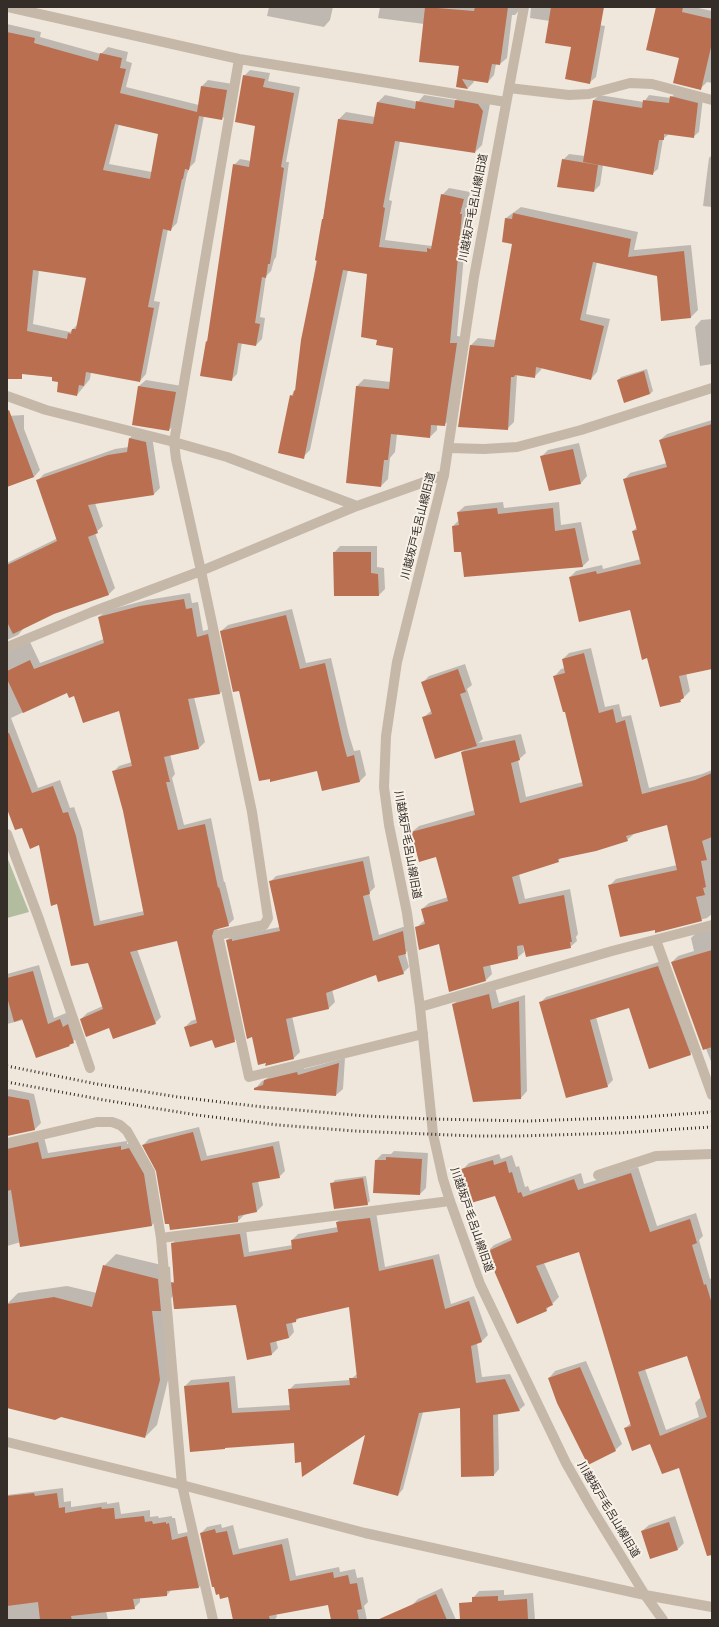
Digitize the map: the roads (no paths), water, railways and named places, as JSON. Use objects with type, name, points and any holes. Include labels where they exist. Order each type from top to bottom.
[{"type":"street","points":[[8,7],[239,58],[506,102]]},
{"type":"street","name":"川越坂戸毛呂山線旧道","points":[[524,7],[474,277],[444,475],[397,662],[386,736],[384,787],[389,825],[407,913],[420,1007],[432,1126],[439,1165],[450,1201],[480,1284],[566,1463],[591,1507],[646,1595],[664,1620]]},
{"type":"street","points":[[239,58],[174,442],[176,459],[252,812],[268,918],[264,925],[218,935],[249,1077],[423,1034]]},
{"type":"street","points":[[509,88],[569,95],[589,94],[630,83],[652,84],[712,100]]},
{"type":"street","points":[[449,448],[484,449],[517,447],[581,430],[712,388]]},
{"type":"street","points":[[7,396],[46,410],[174,442],[226,457],[357,506]]},
{"type":"street","points":[[7,646],[201,571],[357,506],[444,475]]},
{"type":"street","points":[[7,834],[39,919],[90,1068]]},
{"type":"street","points":[[420,1007],[612,951],[712,925]]},
{"type":"street","points":[[656,940],[712,1095]]},
{"type":"street","points":[[7,1143],[97,1122],[112,1122],[120,1124],[127,1131],[150,1172],[161,1238],[182,1485],[213,1620]]},
{"type":"street","points":[[598,1175],[656,1156],[712,1154]]},
{"type":"street","points":[[161,1238],[450,1201]]},
{"type":"street","points":[[7,1442],[182,1485],[365,1533],[646,1595],[712,1607]]},
{"type":"railway","points":[[7,1066],[97,1084],[178,1097],[263,1107],[366,1116],[528,1121],[642,1117],[712,1112]]},
{"type":"railway","points":[[7,1082],[197,1115],[278,1125],[355,1131],[475,1136],[519,1136],[618,1133],[712,1127]]}]
